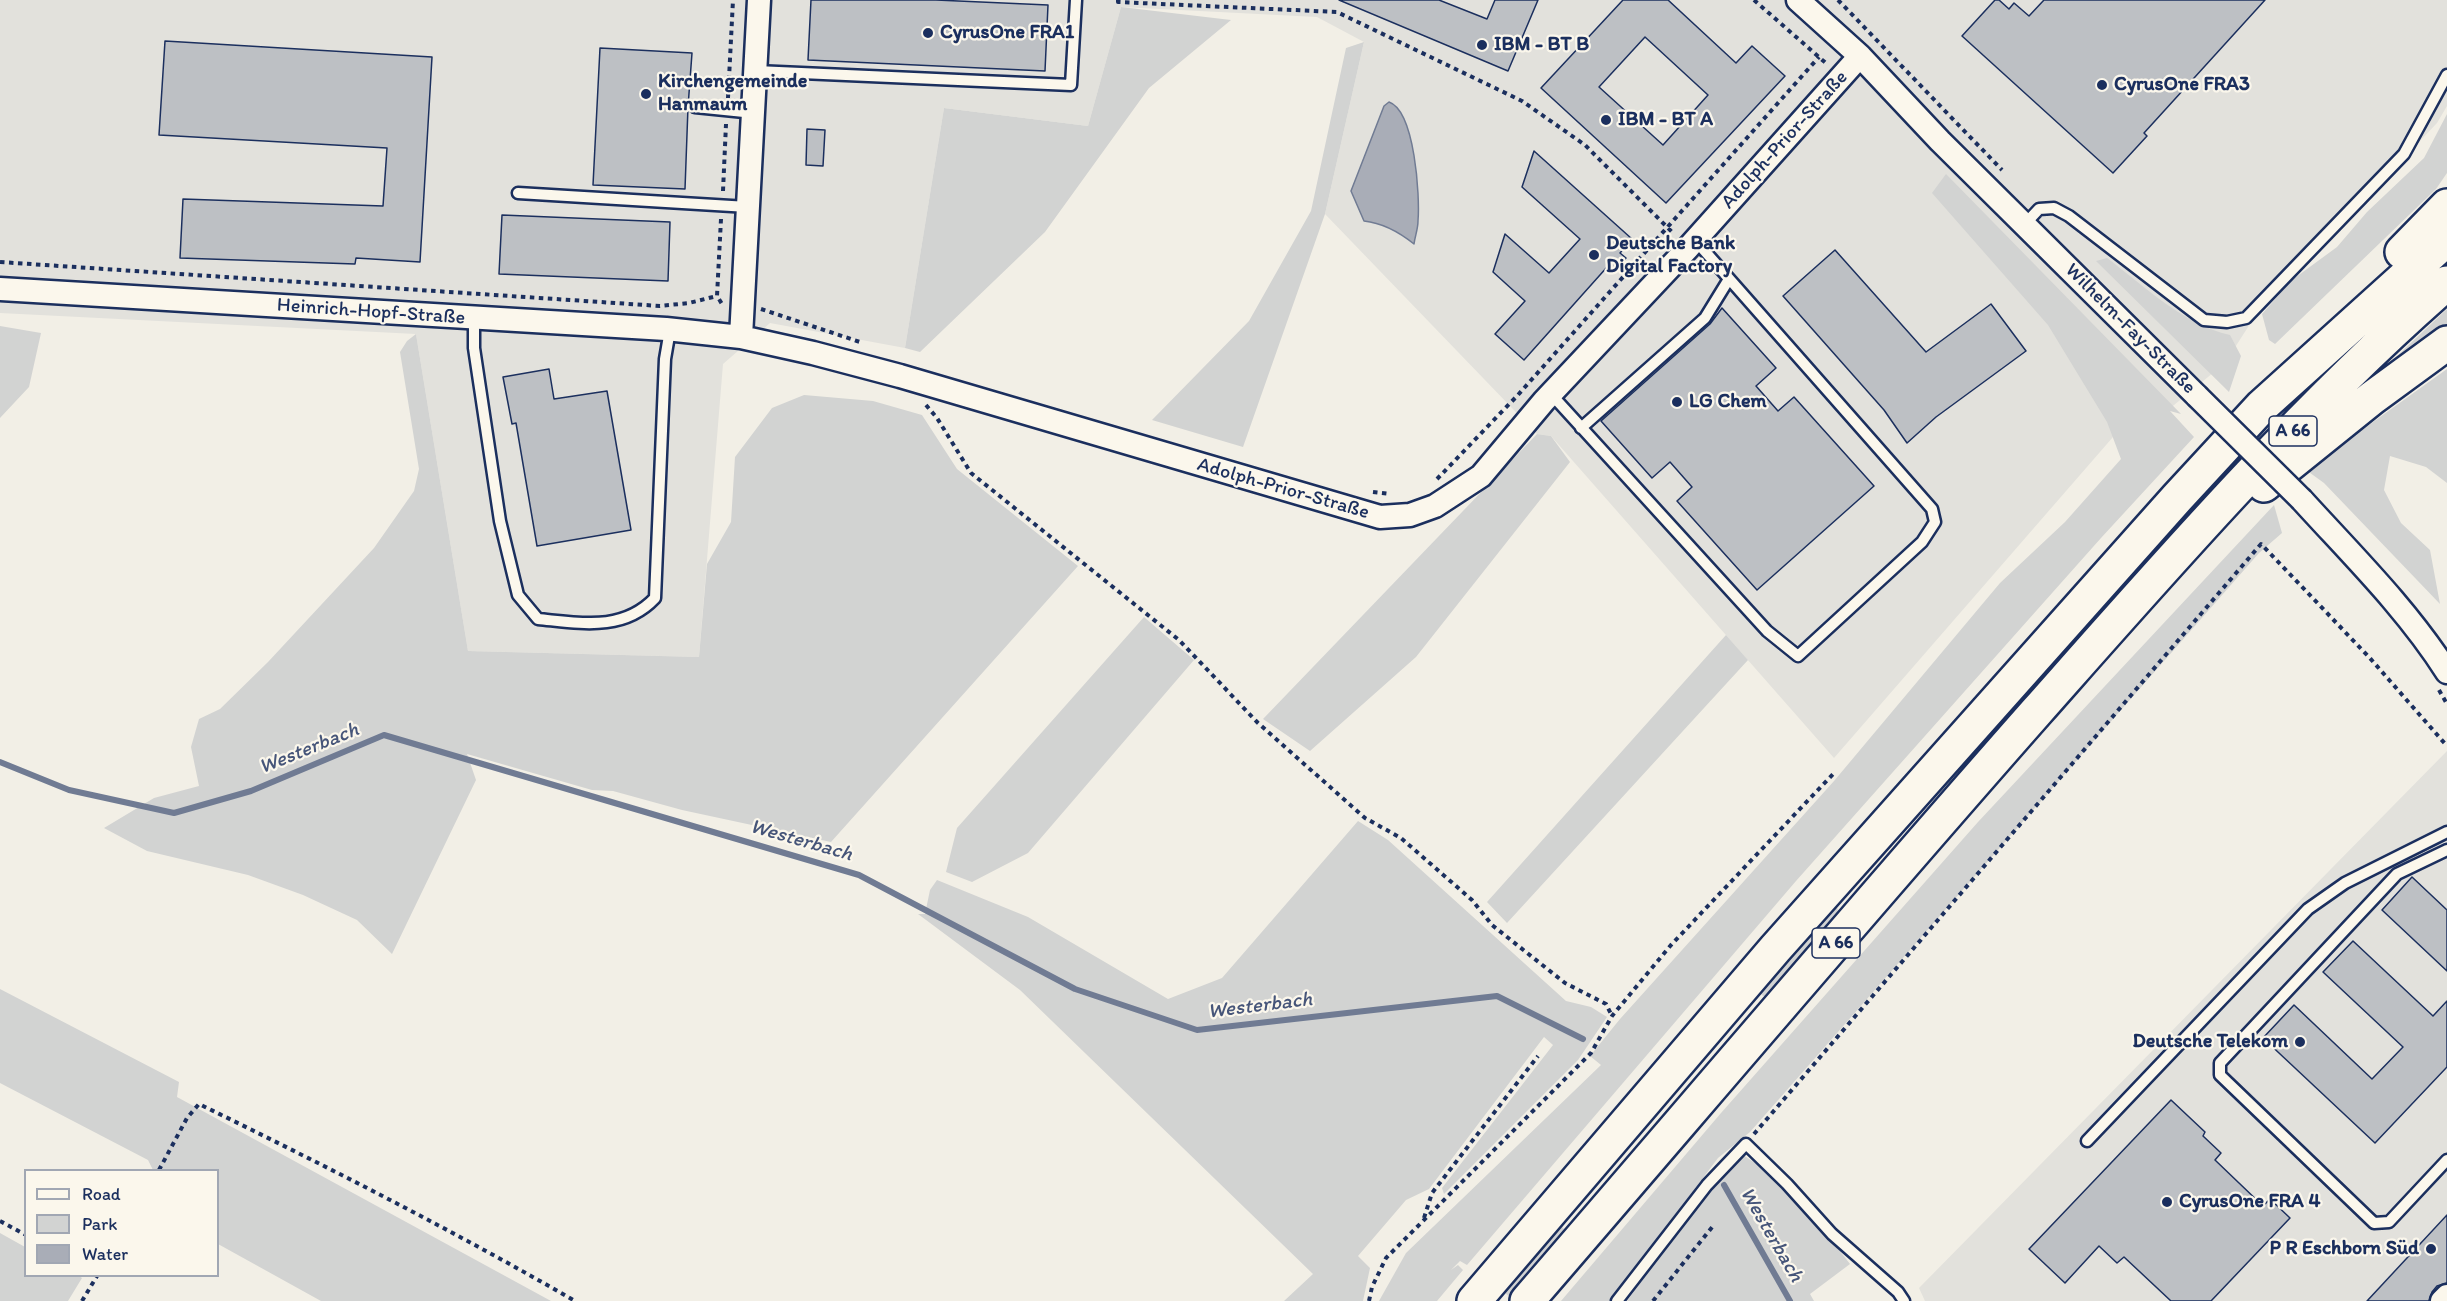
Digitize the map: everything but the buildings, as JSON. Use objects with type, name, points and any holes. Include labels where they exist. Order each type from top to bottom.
[{"type":"highway","name":"A 66","points":[[1474,1301],[1767,958],[1926,777],[2262,406],[2300,357],[2447,206]]},
{"type":"highway","name":"A 66","points":[[2262,406],[2447,239]]},
{"type":"highway","name":"A 66","points":[[1527,1301],[1948,812],[2147,587],[2325,398],[2447,283]]},
{"type":"highway","points":[[2147,587],[2253,494],[2372,398],[2447,343]]},
{"type":"street","points":[[741,338],[759,0]]},
{"type":"street","name":"Wilhelm-Fay-Straße","points":[[1798,0],[1860,56],[1940,141],[2302,500],[2388,595],[2418,631],[2447,672]]},
{"type":"street","name":"Adolph-Prior-Straße","points":[[741,338],[813,353],[900,376],[1380,517],[1410,515],[1436,506],[1481,476],[1551,394],[1692,244],[1860,56]]},
{"type":"street","name":"Heinrich-Hopf-Straße","points":[[0,289],[670,330],[741,338]]},
{"type":"street","points":[[2442,1301],[2447,1296]]},
{"type":"lane","points":[[756,71],[1071,85],[1076,0]]},
{"type":"lane","points":[[2025,224],[2039,209],[2054,208],[2069,216],[2204,320],[2227,322],[2247,318],[2404,154],[2447,75]]},
{"type":"lane","points":[[695,107],[754,113]]},
{"type":"lane","points":[[518,193],[749,207]]},
{"type":"lane","points":[[1551,394],[1767,631],[1798,656],[1922,542],[1935,522],[1932,509],[1729,279],[1692,244]]},
{"type":"lane","points":[[1581,428],[1705,318],[1729,279]]},
{"type":"lane","points":[[474,318],[474,348],[500,521],[518,595],[538,619],[589,624],[608,623],[628,618],[646,607],[655,598],[665,359],[670,330]]},
{"type":"lane","points":[[2087,1141],[2308,909],[2345,883],[2447,832]]},
{"type":"lane","points":[[2447,850],[2397,874],[2220,1063],[2220,1075],[2374,1223],[2389,1222],[2447,1160]]},
{"type":"lane","points":[[1617,1301],[1707,1185],[1746,1144],[1787,1184],[1832,1234],[1898,1292],[1904,1301]]},
{"type":"path","points":[[733,0],[717,296],[741,338]]},
{"type":"path","points":[[1118,0],[1118,2],[1337,12],[1522,101],[1585,145],[1668,228],[1692,244]]},
{"type":"path","points":[[1432,483],[1517,396],[1819,57]]},
{"type":"path","points":[[0,262],[660,306],[689,303],[717,296]]},
{"type":"path","points":[[743,306],[756,308],[867,345]]},
{"type":"path","points":[[900,376],[937,418],[971,473],[1179,640],[1258,723],[1365,818],[1401,838],[1472,900],[1492,925],[1565,983],[1606,1004],[1612,1016]]},
{"type":"path","points":[[1365,491],[1393,495]]},
{"type":"path","points":[[1746,1144],[2261,544],[2370,657],[2447,746]]},
{"type":"path","points":[[1369,1301],[1372,1287],[1386,1258],[1591,1053],[1612,1016],[1671,945],[1834,773]]},
{"type":"path","points":[[1422,1222],[1432,1193],[1538,1056]]},
{"type":"path","points":[[160,1169],[187,1118],[199,1104],[320,1163],[523,1271],[574,1301]]},
{"type":"path","points":[[0,1221],[24,1234]]},
{"type":"path","points":[[1653,1301],[1713,1226]]},
{"type":"path","points":[[82,1301],[96,1277]]},
{"type":"shaded area","points":[[0,0],[2447,0],[2447,106],[2437,123],[2257,313],[2225,363],[2168,410],[2113,437],[1834,758],[1551,436],[1537,434],[1325,214],[1364,42],[1317,17],[1121,7],[1088,126],[944,108],[905,348],[770,323],[723,364],[699,657],[468,651],[416,334],[0,313]]},
{"type":"shaded area","points":[[2447,751],[2447,1301],[1925,1301],[1919,1288]]},
{"type":"green space","points":[[1121,7],[1231,20],[1149,88],[1045,232],[920,352],[905,348],[944,108],[1088,126]]},
{"type":"green space","points":[[1364,42],[1325,214],[1243,447],[1152,420],[1249,321],[1311,211],[1346,48]]},
{"type":"green space","points":[[2447,114],[2447,173],[2436,189],[2275,344],[2269,340],[2262,314],[2292,280],[2337,247],[2367,212],[2424,158]]},
{"type":"green space","points":[[1946,174],[2181,414],[2170,411],[2194,437],[2101,538],[1796,881],[1467,1265],[1460,1261],[1451,1270],[1458,1265],[1463,1270],[1437,1301],[1379,1301],[1406,1253],[1601,1065],[1590,1056],[1620,1019],[1834,781],[2000,583],[2065,522],[2121,459],[2107,422],[2048,325],[1932,193]]},
{"type":"green space","points":[[2447,257],[2447,265],[2392,314],[2272,433],[2268,426],[2359,337]]},
{"type":"green space","points":[[2107,258],[2180,313],[2213,330],[2230,335],[2241,356],[2229,392],[2096,261]]},
{"type":"green space","points":[[2447,309],[2447,331],[2365,386]]},
{"type":"green space","points":[[0,326],[41,333],[29,387],[0,418]]},
{"type":"green space","points":[[416,334],[468,651],[699,657],[707,564],[731,522],[735,457],[772,408],[804,395],[873,401],[922,415],[957,469],[1078,566],[831,842],[682,810],[613,791],[592,790],[467,754],[476,780],[392,954],[357,920],[303,895],[248,875],[147,851],[104,828],[154,798],[199,786],[191,747],[199,719],[220,709],[268,662],[374,548],[414,491],[419,469],[400,352],[407,341]]},
{"type":"green space","points":[[2447,369],[2447,483],[2426,467],[2390,456],[2384,490],[2401,523],[2430,550],[2440,604],[2324,483],[2306,470]]},
{"type":"green space","points":[[1537,434],[1551,436],[1570,462],[1416,657],[1310,751],[1263,719]]},
{"type":"green space","points":[[2230,467],[2235,471],[2090,627],[2082,634],[2078,633]]},
{"type":"green space","points":[[2274,505],[2282,533],[2259,553],[1750,1132],[1718,1158],[1610,1301],[1561,1301],[1721,1113],[1978,822]]},
{"type":"green space","points":[[1144,617],[1194,660],[1028,853],[972,882],[946,872],[957,828]]},
{"type":"green space","points":[[1726,635],[1748,660],[1507,923],[1487,902]]},
{"type":"green space","points":[[1358,821],[1388,840],[1566,1001],[1591,1007],[1607,1017],[1578,1060],[1444,1194],[1442,1188],[1553,1045],[1544,1037],[1429,1189],[1406,1200],[1358,1256],[1370,1268],[1363,1301],[1284,1301],[1313,1274],[1020,990],[918,914],[925,914],[930,890],[937,880],[1028,917],[1168,999],[1222,978]]},
{"type":"green space","points":[[1837,905],[1838,913],[1766,996],[1763,996],[1761,994],[1789,958]]},
{"type":"green space","points":[[0,989],[179,1082],[177,1097],[551,1301],[321,1301],[219,1245],[219,1169],[152,1169],[148,1160],[0,1083]]},
{"type":"green space","points":[[1740,1153],[1787,1184],[1850,1264],[1810,1294],[1814,1301],[1627,1301],[1728,1163]]},
{"type":"green space","points":[[1562,1227],[1565,1230],[1510,1297],[1505,1293],[1540,1249]]},
{"type":"green space","points":[[0,1233],[24,1246],[24,1277],[82,1278],[68,1301],[0,1301]]},
{"type":"water","points":[[1389,102],[1398,109],[1405,121],[1414,156],[1417,175],[1418,227],[1414,244],[1390,229],[1364,221],[1351,191],[1384,106]]},
{"type":"waterway","name":"Westerbach","points":[[0,762],[69,790],[174,813],[251,791],[384,735],[859,875],[1075,989],[1197,1030],[1497,996],[1583,1039]]},
{"type":"waterway","name":"Westerbach","points":[[1724,1185],[1790,1301]]},
{"type":"place","name":"CyrusOne FRA1","points":[[928,33]]},
{"type":"place","name":"IBM - BT B","points":[[1482,45]]},
{"type":"place","name":"CyrusOne FRA3","points":[[2102,85]]},
{"type":"place","name":"Kirchengemeinde Hanmaum","points":[[646,94]]},
{"type":"place","name":"IBM - BT A","points":[[1606,120]]},
{"type":"place","name":"Deutsche Bank Digital Factory","points":[[1594,255]]},
{"type":"place","name":"LG Chem","points":[[1677,402]]},
{"type":"place","name":"Deutsche Telekom","points":[[2300,1042]]},
{"type":"place","name":"CyrusOne FRA 4","points":[[2167,1202]]},
{"type":"place","name":"P R Eschborn Süd","points":[[2431,1249]]}]
